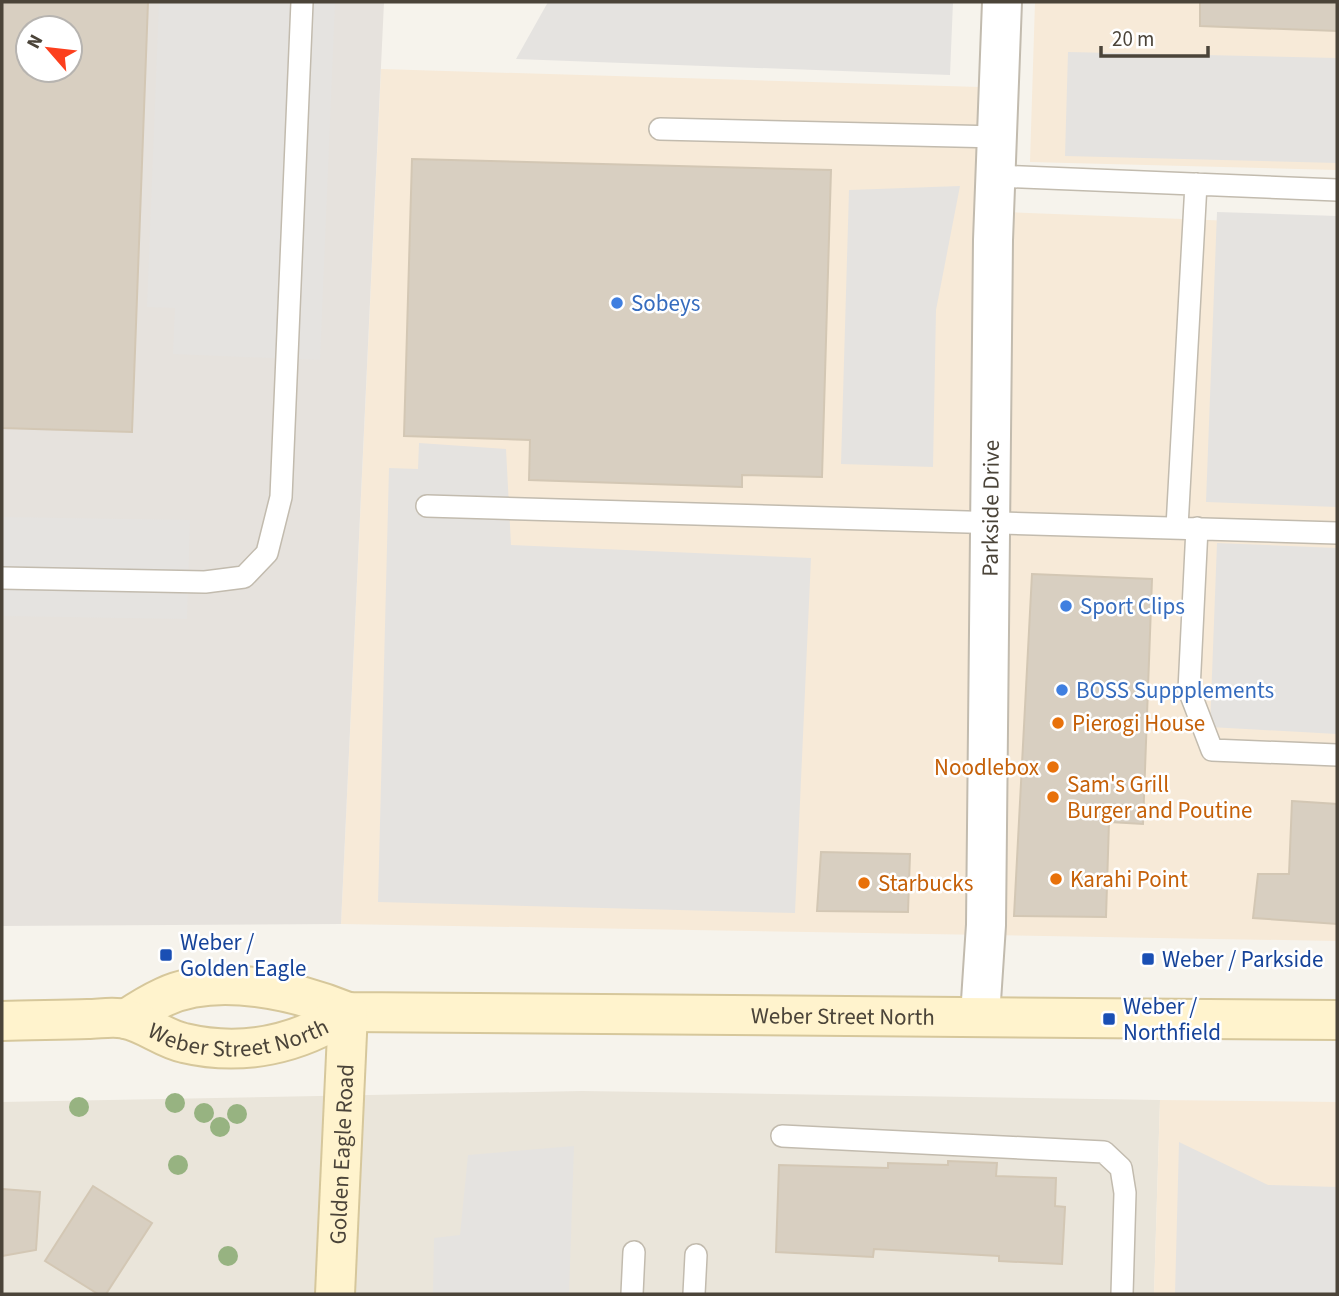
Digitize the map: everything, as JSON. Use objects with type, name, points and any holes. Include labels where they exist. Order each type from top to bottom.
[{"type":"main road","name":"Weber Street North","points":[[2,1021],[126,1018],[166,996],[225,987],[294,993],[348,1013],[1337,1020]]},
{"type":"main road","name":"Weber Street North","points":[[126,1018],[158,1035],[185,1044],[229,1047],[295,1041],[317,1032],[348,1013]]},
{"type":"main road","name":"Golden Eagle Road","points":[[335,1294],[348,1013]]},
{"type":"street","name":"Parkside Drive","points":[[980,1016],[986,925],[990,521],[1002,2]]},
{"type":"lane","points":[[2,578],[205,582],[244,577],[267,553],[281,498],[302,2]]},
{"type":"lane","points":[[660,129],[999,138]]},
{"type":"lane","points":[[996,176],[1337,190]]},
{"type":"lane","points":[[1196,184],[1187,527],[1189,690],[1212,750],[1337,755]]},
{"type":"lane","points":[[427,506],[1337,533]]},
{"type":"lane","points":[[782,1136],[1104,1152],[1121,1168],[1125,1194],[1122,1294]]},
{"type":"lane","points":[[632,1294],[634,1252]]},
{"type":"lane","points":[[694,1294],[696,1255]]},
{"type":"shaded area","points":[[2,2],[384,2],[341,924],[2,926]]},
{"type":"shaded area","points":[[159,2],[335,2],[320,360],[173,354],[175,308],[147,307]]},
{"type":"shaded area","points":[[548,2],[953,2],[950,75],[516,59]]},
{"type":"shaded area","points":[[1035,2],[1337,2],[1337,170],[1030,162]]},
{"type":"shaded area","points":[[1068,52],[1337,58],[1337,163],[1065,156]]},
{"type":"shaded area","points":[[381,69],[980,87],[977,211],[1337,225],[1337,941],[341,924]]},
{"type":"shaded area","points":[[960,186],[936,310],[933,467],[841,464],[849,190]]},
{"type":"shaded area","points":[[1217,212],[1337,216],[1337,507],[1206,502]]},
{"type":"shaded area","points":[[419,443],[506,449],[511,545],[811,558],[795,913],[378,902],[389,468],[418,469]]},
{"type":"shaded area","points":[[2,517],[190,520],[187,619],[2,616]]},
{"type":"shaded area","points":[[1217,543],[1337,548],[1337,734],[1210,727]]},
{"type":"shaded area","points":[[582,1091],[1160,1100],[1154,1294],[2,1294],[2,1102]]},
{"type":"shaded area","points":[[1160,1100],[1337,1102],[1337,1294],[1154,1294]]},
{"type":"shaded area","points":[[1179,1142],[1268,1185],[1337,1187],[1337,1294],[1175,1294]]},
{"type":"shaded area","points":[[574,1146],[569,1294],[433,1294],[434,1238],[460,1235],[468,1155]]},
{"type":"building","points":[[2,2],[148,2],[132,432],[2,428]]},
{"type":"building","points":[[1200,2],[1337,2],[1337,31],[1200,26]]},
{"type":"building","name":"Sobeys","points":[[412,159],[831,170],[822,477],[742,475],[742,487],[529,480],[530,440],[404,436]]},
{"type":"building","points":[[1032,574],[1152,579],[1143,824],[1109,822],[1106,917],[1014,916]]},
{"type":"building","points":[[1292,801],[1337,804],[1337,924],[1253,918],[1258,874],[1289,874]]},
{"type":"building","name":"Starbucks","points":[[821,852],[910,854],[908,912],[817,911]]},
{"type":"building","points":[[948,1161],[997,1163],[996,1176],[1056,1178],[1055,1206],[1065,1207],[1062,1264],[999,1261],[999,1256],[874,1249],[873,1257],[776,1252],[779,1165],[888,1168],[888,1163],[948,1165]]},
{"type":"building","points":[[93,1186],[152,1223],[106,1294],[98,1294],[45,1261]]},
{"type":"building","points":[[2,1189],[40,1192],[36,1250],[2,1256]]},
{"type":"place","name":"Sobeys","points":[[617,303]]},
{"type":"place","name":"Sport Clips","points":[[1066,606]]},
{"type":"place","name":"BOSS Suppplements","points":[[1062,690]]},
{"type":"place","name":"Pierogi House","points":[[1058,723]]},
{"type":"place","name":"Noodlebox","points":[[1053,767]]},
{"type":"place","name":"Sam's Grill Burger and Poutine","points":[[1053,797]]},
{"type":"place","name":"Karahi Point","points":[[1056,879]]},
{"type":"place","name":"Starbucks","points":[[864,883]]},
{"type":"place","name":"Weber / Golden Eagle","points":[[166,955]]},
{"type":"place","name":"Weber / Parkside","points":[[1148,959]]},
{"type":"place","name":"Weber / Northfield","points":[[1109,1019]]}]
